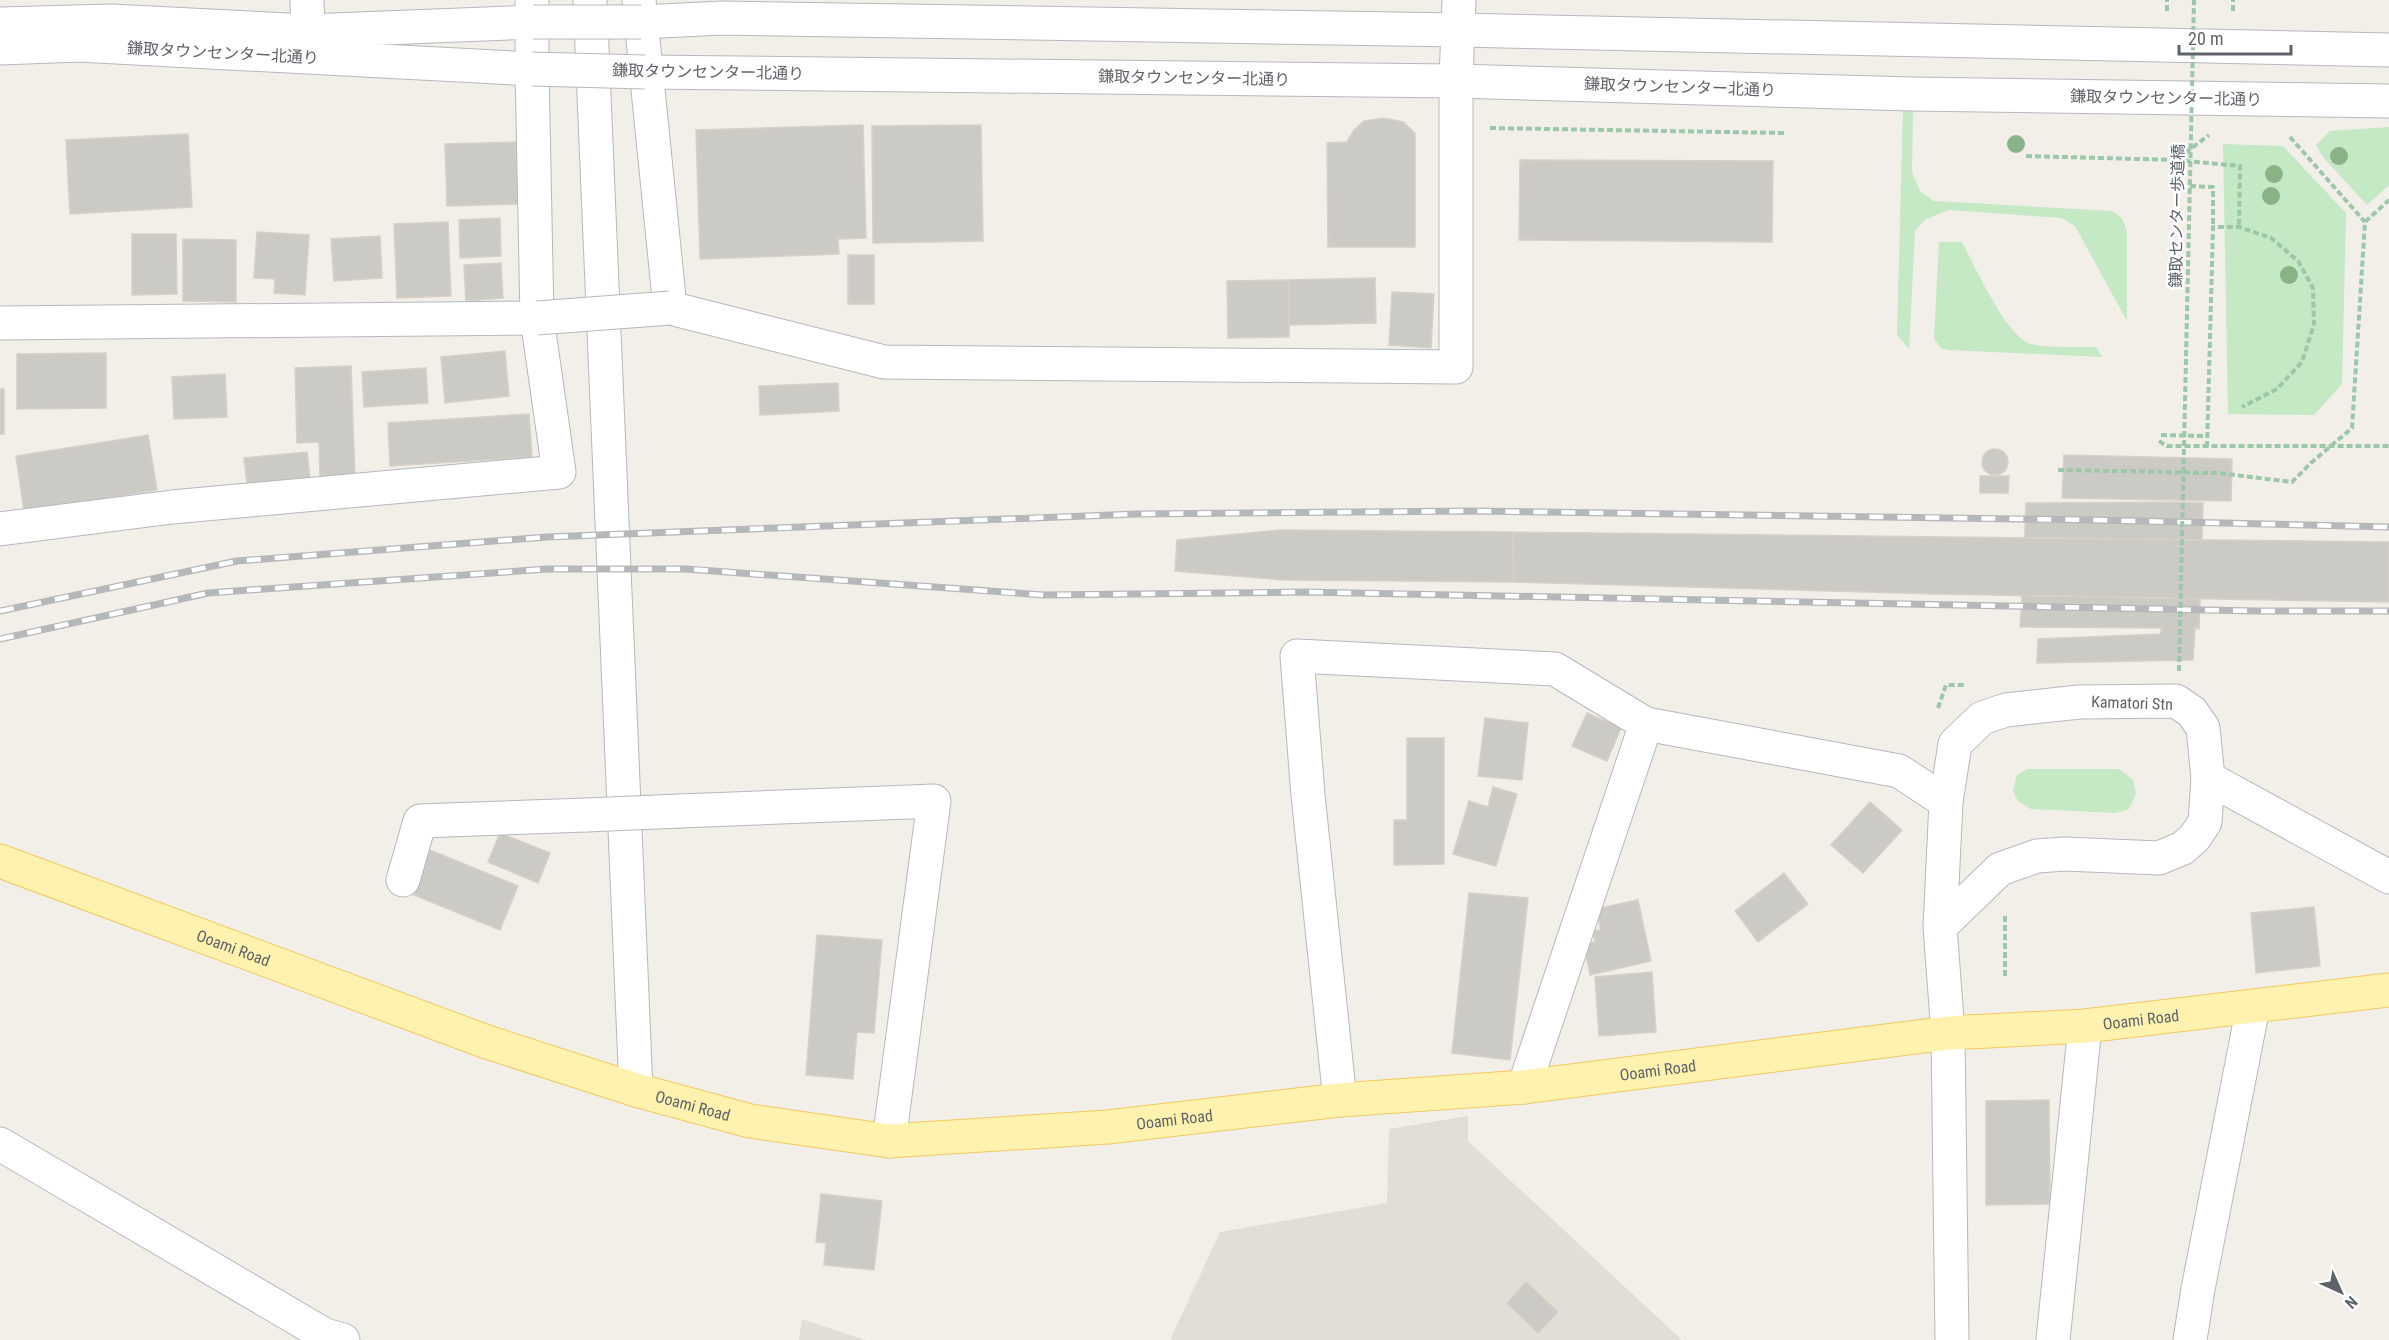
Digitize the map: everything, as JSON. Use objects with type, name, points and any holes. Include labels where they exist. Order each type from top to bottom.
[{"type":"main road","name":"Ooami Road","points":[[0,861],[487,1042],[636,1090],[750,1121],[889,1141],[1108,1127],[1340,1100],[1524,1087],[1948,1033],[2085,1026],[2389,990]]},
{"type":"street","points":[[590,0],[636,1090]]},
{"type":"street","points":[[0,529],[172,507],[560,472],[537,318],[532,11]]},
{"type":"street","points":[[0,24],[532,11],[640,11],[723,18],[1459,15],[2389,50]]},
{"type":"street","points":[[640,11],[670,308]]},
{"type":"street","points":[[0,323],[537,318],[670,308],[884,362],[1456,367],[1456,81],[1459,15]]},
{"type":"street","name":"鎌取タウンセンター北通り","points":[[0,48],[79,45],[532,69],[645,72],[1456,81],[1912,94],[2389,101]]},
{"type":"street","points":[[1340,1100],[1308,795],[1297,656],[1556,669],[1646,724],[1899,771],[1946,802]]},
{"type":"street","name":"Kamatori Stn","points":[[1940,927],[2000,869],[2037,856],[2065,854],[2159,858],[2183,848],[2195,837],[2205,822],[2208,778],[2203,728],[2192,712],[2176,701],[2079,702],[2006,710],[1982,718],[1955,744],[1946,802],[1940,927],[1948,1033],[1952,1340]]},
{"type":"street","points":[[1524,1087],[1646,724]]},
{"type":"street","points":[[2208,778],[2389,878]]},
{"type":"street","points":[[402,880],[420,821],[934,801],[889,1141]]},
{"type":"street","points":[[2190,1340],[2253,1007]]},
{"type":"street","points":[[2053,1340],[2085,1026]]},
{"type":"street","points":[[0,1144],[325,1335],[343,1340]]},
{"type":"path","name":"鎌取センター歩道橋","points":[[2179,671],[2194,0]]},
{"type":"path","points":[[1486,128],[1784,133]]},
{"type":"path","points":[[2176,160],[2209,135],[2220,135]]},
{"type":"path","points":[[2289,135],[2365,222]]},
{"type":"path","points":[[2026,156],[2176,160],[2240,166],[2239,227]]},
{"type":"path","points":[[2190,186],[2213,187],[2207,446]]},
{"type":"path","points":[[2058,470],[2218,472],[2292,482],[2352,428],[2365,222],[2389,200]]},
{"type":"path","points":[[2213,227],[2239,227],[2271,238],[2298,261],[2313,288],[2314,324],[2302,362],[2277,389],[2241,407]]},
{"type":"path","points":[[2161,435],[2207,436]]},
{"type":"path","points":[[2159,441],[2167,446],[2389,446]]},
{"type":"path","points":[[2207,446],[2223,445]]},
{"type":"path","points":[[1935,715],[1946,685],[1970,685]]},
{"type":"path","points":[[2005,909],[2005,976]]},
{"type":"shaded area","points":[[1468,1116],[1468,1141],[1682,1340],[1170,1340],[1220,1232],[1387,1203],[1389,1129]]},
{"type":"shaded area","points":[[802,1319],[865,1340],[799,1340]]},
{"type":"green space","points":[[1903,108],[1913,108],[1912,172],[1920,191],[1934,201],[2112,211],[2122,218],[2127,231],[2127,321],[2075,226],[2061,218],[1949,210],[1926,219],[1915,231],[1909,349],[1897,335]]},
{"type":"green space","points":[[2389,127],[2389,185],[2367,205],[2323,157],[2316,145],[2330,131]]},
{"type":"green space","points":[[2223,144],[2283,146],[2346,213],[2342,384],[2314,415],[2228,414]]},
{"type":"green space","points":[[1939,242],[1962,242],[1992,299],[2021,339],[2031,344],[2045,346],[2096,347],[2102,357],[1941,348],[1934,339]]},
{"type":"green space","points":[[2028,769],[2119,769],[2133,780],[2136,794],[2129,809],[2116,813],[2031,809],[2018,801],[2013,791],[2017,775]]},
{"type":"building","points":[[1384,118],[1403,122],[1415,133],[1415,247],[1328,247],[1327,143],[1347,142],[1354,130],[1364,121]]},
{"type":"building","points":[[863,125],[866,238],[838,239],[839,254],[700,259],[696,130]]},
{"type":"building","points":[[981,125],[983,241],[873,243],[872,126]]},
{"type":"building","points":[[188,134],[192,207],[70,214],[66,140]]},
{"type":"building","points":[[516,142],[518,204],[447,206],[445,144]]},
{"type":"building","points":[[1520,160],[1773,161],[1772,242],[1519,240]]},
{"type":"building","points":[[500,218],[501,256],[460,258],[459,220]]},
{"type":"building","points":[[448,222],[451,296],[397,298],[394,224]]},
{"type":"building","points":[[257,232],[309,235],[305,295],[274,293],[275,279],[254,278]]},
{"type":"building","points":[[132,234],[176,234],[177,294],[132,295]]},
{"type":"building","points":[[380,236],[382,278],[334,281],[331,239]]},
{"type":"building","points":[[183,239],[236,240],[236,302],[183,301]]},
{"type":"building","points":[[848,255],[874,255],[874,304],[848,304]]},
{"type":"building","points":[[501,263],[503,298],[466,301],[464,265]]},
{"type":"building","points":[[1375,278],[1376,323],[1289,325],[1289,280]]},
{"type":"building","points":[[1289,280],[1289,337],[1228,338],[1227,281]]},
{"type":"building","points":[[1392,292],[1434,294],[1431,348],[1389,345]]},
{"type":"building","points":[[505,351],[509,396],[445,403],[441,357]]},
{"type":"building","points":[[106,353],[106,408],[17,409],[17,354]]},
{"type":"building","points":[[351,366],[355,477],[320,478],[319,442],[297,443],[295,368]]},
{"type":"building","points":[[426,368],[428,403],[364,407],[362,372]]},
{"type":"building","points":[[225,374],[227,417],[174,419],[172,377]]},
{"type":"building","points":[[838,383],[839,411],[760,415],[759,386]]},
{"type":"building","points":[[0,389],[4,389],[4,434],[0,434]]},
{"type":"building","points":[[529,414],[532,457],[390,466],[388,423]]},
{"type":"building","points":[[148,435],[157,490],[24,511],[16,456]]},
{"type":"building","points":[[1995,449],[2004,453],[2008,462],[2004,471],[1995,475],[1986,471],[1982,462],[1986,453]]},
{"type":"building","points":[[307,452],[310,478],[247,484],[244,458]]},
{"type":"building","points":[[2064,455],[2232,459],[2231,501],[2062,498]]},
{"type":"building","points":[[1980,476],[2009,476],[2008,493],[1980,493]]},
{"type":"building","points":[[2026,503],[2203,503],[2199,629],[2195,628],[2193,660],[2037,663],[2038,639],[2160,634],[2162,628],[2020,627],[2023,582],[1961,574],[1961,556],[2024,554]]},
{"type":"building","points":[[1281,530],[1513,532],[1514,582],[1283,580],[1175,571],[1177,540]]},
{"type":"building","points":[[1513,532],[2389,542],[2389,602],[1935,594],[1514,582]]},
{"type":"building","points":[[1587,713],[1621,728],[1607,761],[1572,746]]},
{"type":"building","points":[[1485,718],[1528,723],[1522,780],[1478,776]]},
{"type":"building","points":[[1407,738],[1444,738],[1444,864],[1394,865],[1394,820],[1407,820]]},
{"type":"building","points":[[1493,787],[1517,794],[1496,866],[1453,854],[1469,801],[1488,807]]},
{"type":"building","points":[[1870,802],[1902,830],[1863,873],[1831,845]]},
{"type":"building","points":[[500,833],[550,853],[538,883],[488,862]]},
{"type":"building","points":[[425,848],[518,886],[500,930],[407,892]]},
{"type":"building","points":[[1784,873],[1808,904],[1758,942],[1735,911]]},
{"type":"building","points":[[1469,893],[1528,898],[1510,1060],[1452,1053]]},
{"type":"building","points":[[1638,900],[1651,961],[1590,975],[1584,945],[1595,942],[1593,931],[1601,930],[1596,909]]},
{"type":"building","points":[[2314,907],[2320,966],[2256,973],[2251,913]]},
{"type":"building","points":[[817,935],[882,940],[874,1033],[857,1032],[853,1079],[806,1075]]},
{"type":"building","points":[[1652,972],[1656,1032],[1599,1036],[1595,977]]},
{"type":"building","points":[[2049,1100],[2050,1204],[1986,1205],[1986,1101]]},
{"type":"building","points":[[821,1194],[882,1201],[874,1270],[824,1265],[826,1243],[816,1242]]},
{"type":"building","points":[[1526,1282],[1558,1312],[1538,1333],[1507,1303]]},
{"type":"railway","points":[[0,611],[237,561],[547,537],[1136,514],[1473,511],[2093,520],[2389,527]]},
{"type":"railway","points":[[0,639],[208,593],[548,569],[686,569],[1044,595],[1305,592],[2257,611],[2389,611]]}]
